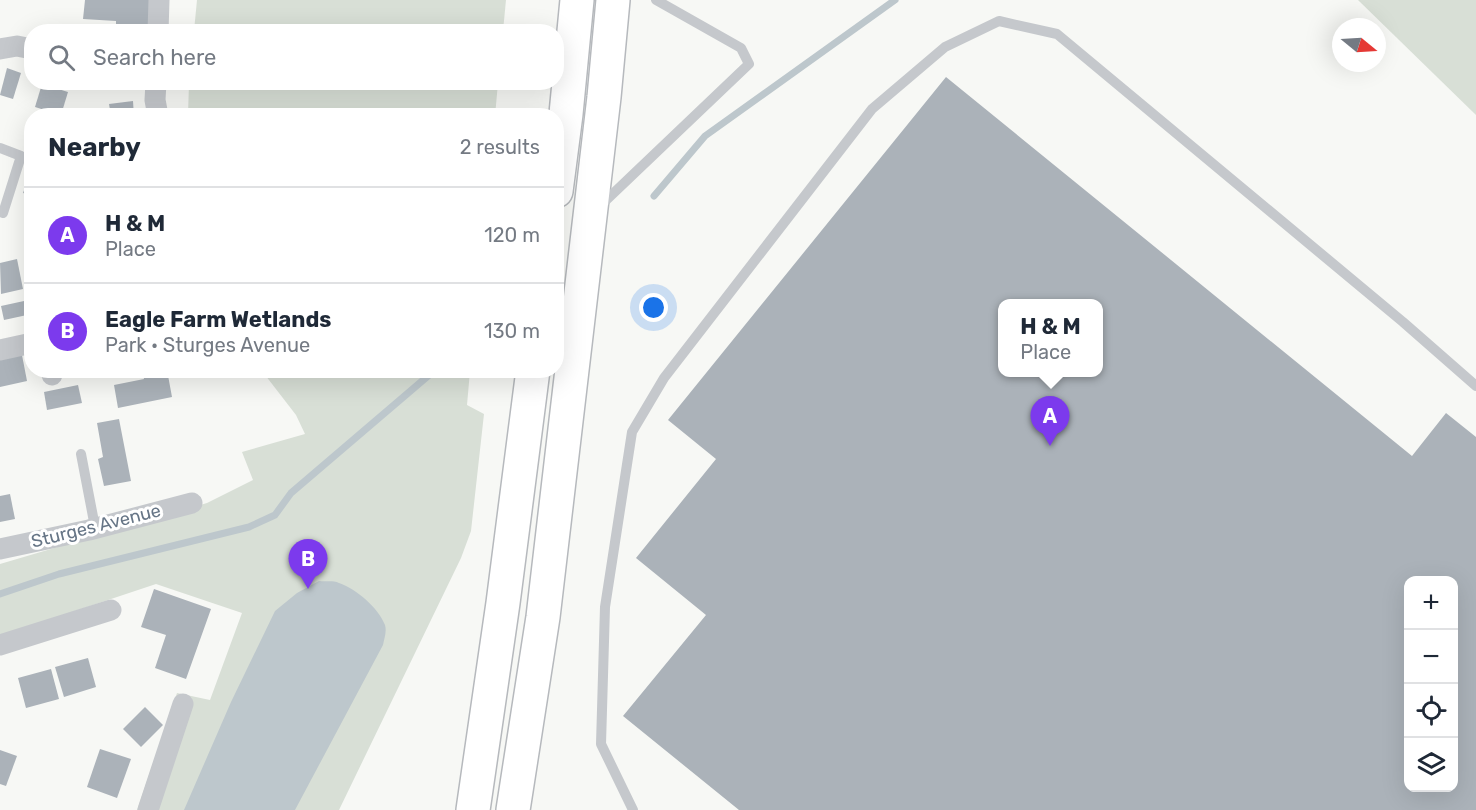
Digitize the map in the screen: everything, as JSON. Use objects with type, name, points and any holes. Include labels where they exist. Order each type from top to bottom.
[{"type":"highway","points":[[564,129],[577,0]]},
{"type":"highway","points":[[513,810],[543,617],[613,0]]},
{"type":"highway","points":[[473,810],[532,378]]},
{"type":"street","points":[[158,24],[159,0]]},
{"type":"street","points":[[0,49],[17,46],[24,47]]},
{"type":"street","points":[[156,90],[156,108]]},
{"type":"street","points":[[0,350],[24,346]]},
{"type":"street","name":"Sturges Avenue","points":[[0,549],[192,503]]},
{"type":"street","points":[[0,645],[111,610]]},
{"type":"street","points":[[148,810],[183,704]]},
{"type":"lane","points":[[590,216],[749,64],[741,48],[656,0]]},
{"type":"lane","points":[[633,810],[601,744],[605,607],[632,432],[664,378],[872,109],[945,46],[999,21],[1057,34],[1403,322],[1476,386]]},
{"type":"lane","points":[[0,148],[21,156],[3,213]]},
{"type":"lane","points":[[81,454],[95,527]]},
{"type":"shaded area","points":[[197,0],[506,0],[504,24],[195,24]]},
{"type":"shaded area","points":[[1358,0],[1476,0],[1476,115],[1386,27],[1386,18],[1376,18]]},
{"type":"shaded area","points":[[189,90],[497,90],[496,108],[188,108]]},
{"type":"shaded area","points":[[267,378],[469,378],[467,405],[484,414],[471,531],[461,558],[339,810],[137,810],[177,693],[210,700],[242,613],[156,584],[0,636],[0,564],[207,503],[253,480],[242,452],[305,434],[296,415]]},
{"type":"shaded area","points":[[319,581],[337,582],[359,594],[382,618],[386,633],[383,645],[295,810],[184,810],[231,702],[275,611],[297,593]]},
{"type":"building","points":[[85,0],[150,0],[149,24],[116,24],[116,21],[83,19]]},
{"type":"building","points":[[7,68],[21,73],[13,99],[0,95]]},
{"type":"building","points":[[946,77],[1412,456],[1446,413],[1476,437],[1476,810],[739,810],[623,716],[706,615],[636,558],[716,459],[668,420]]},
{"type":"building","points":[[40,90],[68,92],[63,108],[35,107]]},
{"type":"building","points":[[133,101],[133,108],[110,108],[109,104]]},
{"type":"building","points":[[17,259],[23,289],[1,294],[0,263]]},
{"type":"building","points":[[24,301],[24,316],[4,320],[1,306]]},
{"type":"building","points":[[22,355],[24,378],[27,381],[0,387],[0,359]]},
{"type":"building","points":[[168,378],[172,397],[118,408],[114,385],[144,379]]},
{"type":"building","points":[[78,385],[82,403],[47,410],[44,392]]},
{"type":"building","points":[[119,419],[131,481],[104,486],[98,459],[103,457],[97,423]]},
{"type":"building","points":[[10,494],[15,519],[0,522],[0,496]]},
{"type":"building","points":[[154,589],[211,609],[186,679],[155,668],[166,635],[141,627]]},
{"type":"building","points":[[88,658],[96,687],[64,697],[55,667]]},
{"type":"building","points":[[51,669],[59,699],[26,708],[18,678]]},
{"type":"building","points":[[145,707],[163,725],[141,747],[123,729]]},
{"type":"building","points":[[100,749],[131,759],[117,798],[87,787]]},
{"type":"building","points":[[0,750],[17,756],[6,786],[0,784]]},
{"type":"waterway","points":[[654,196],[705,136],[895,0]]},
{"type":"waterway","points":[[0,594],[59,574],[249,527],[275,515],[291,493],[426,378]]},
{"type":"place","name":"H & M","points":[[1050,446]]},
{"type":"place","name":"Eagle Farm Wetlands","points":[[308,589]]}]
